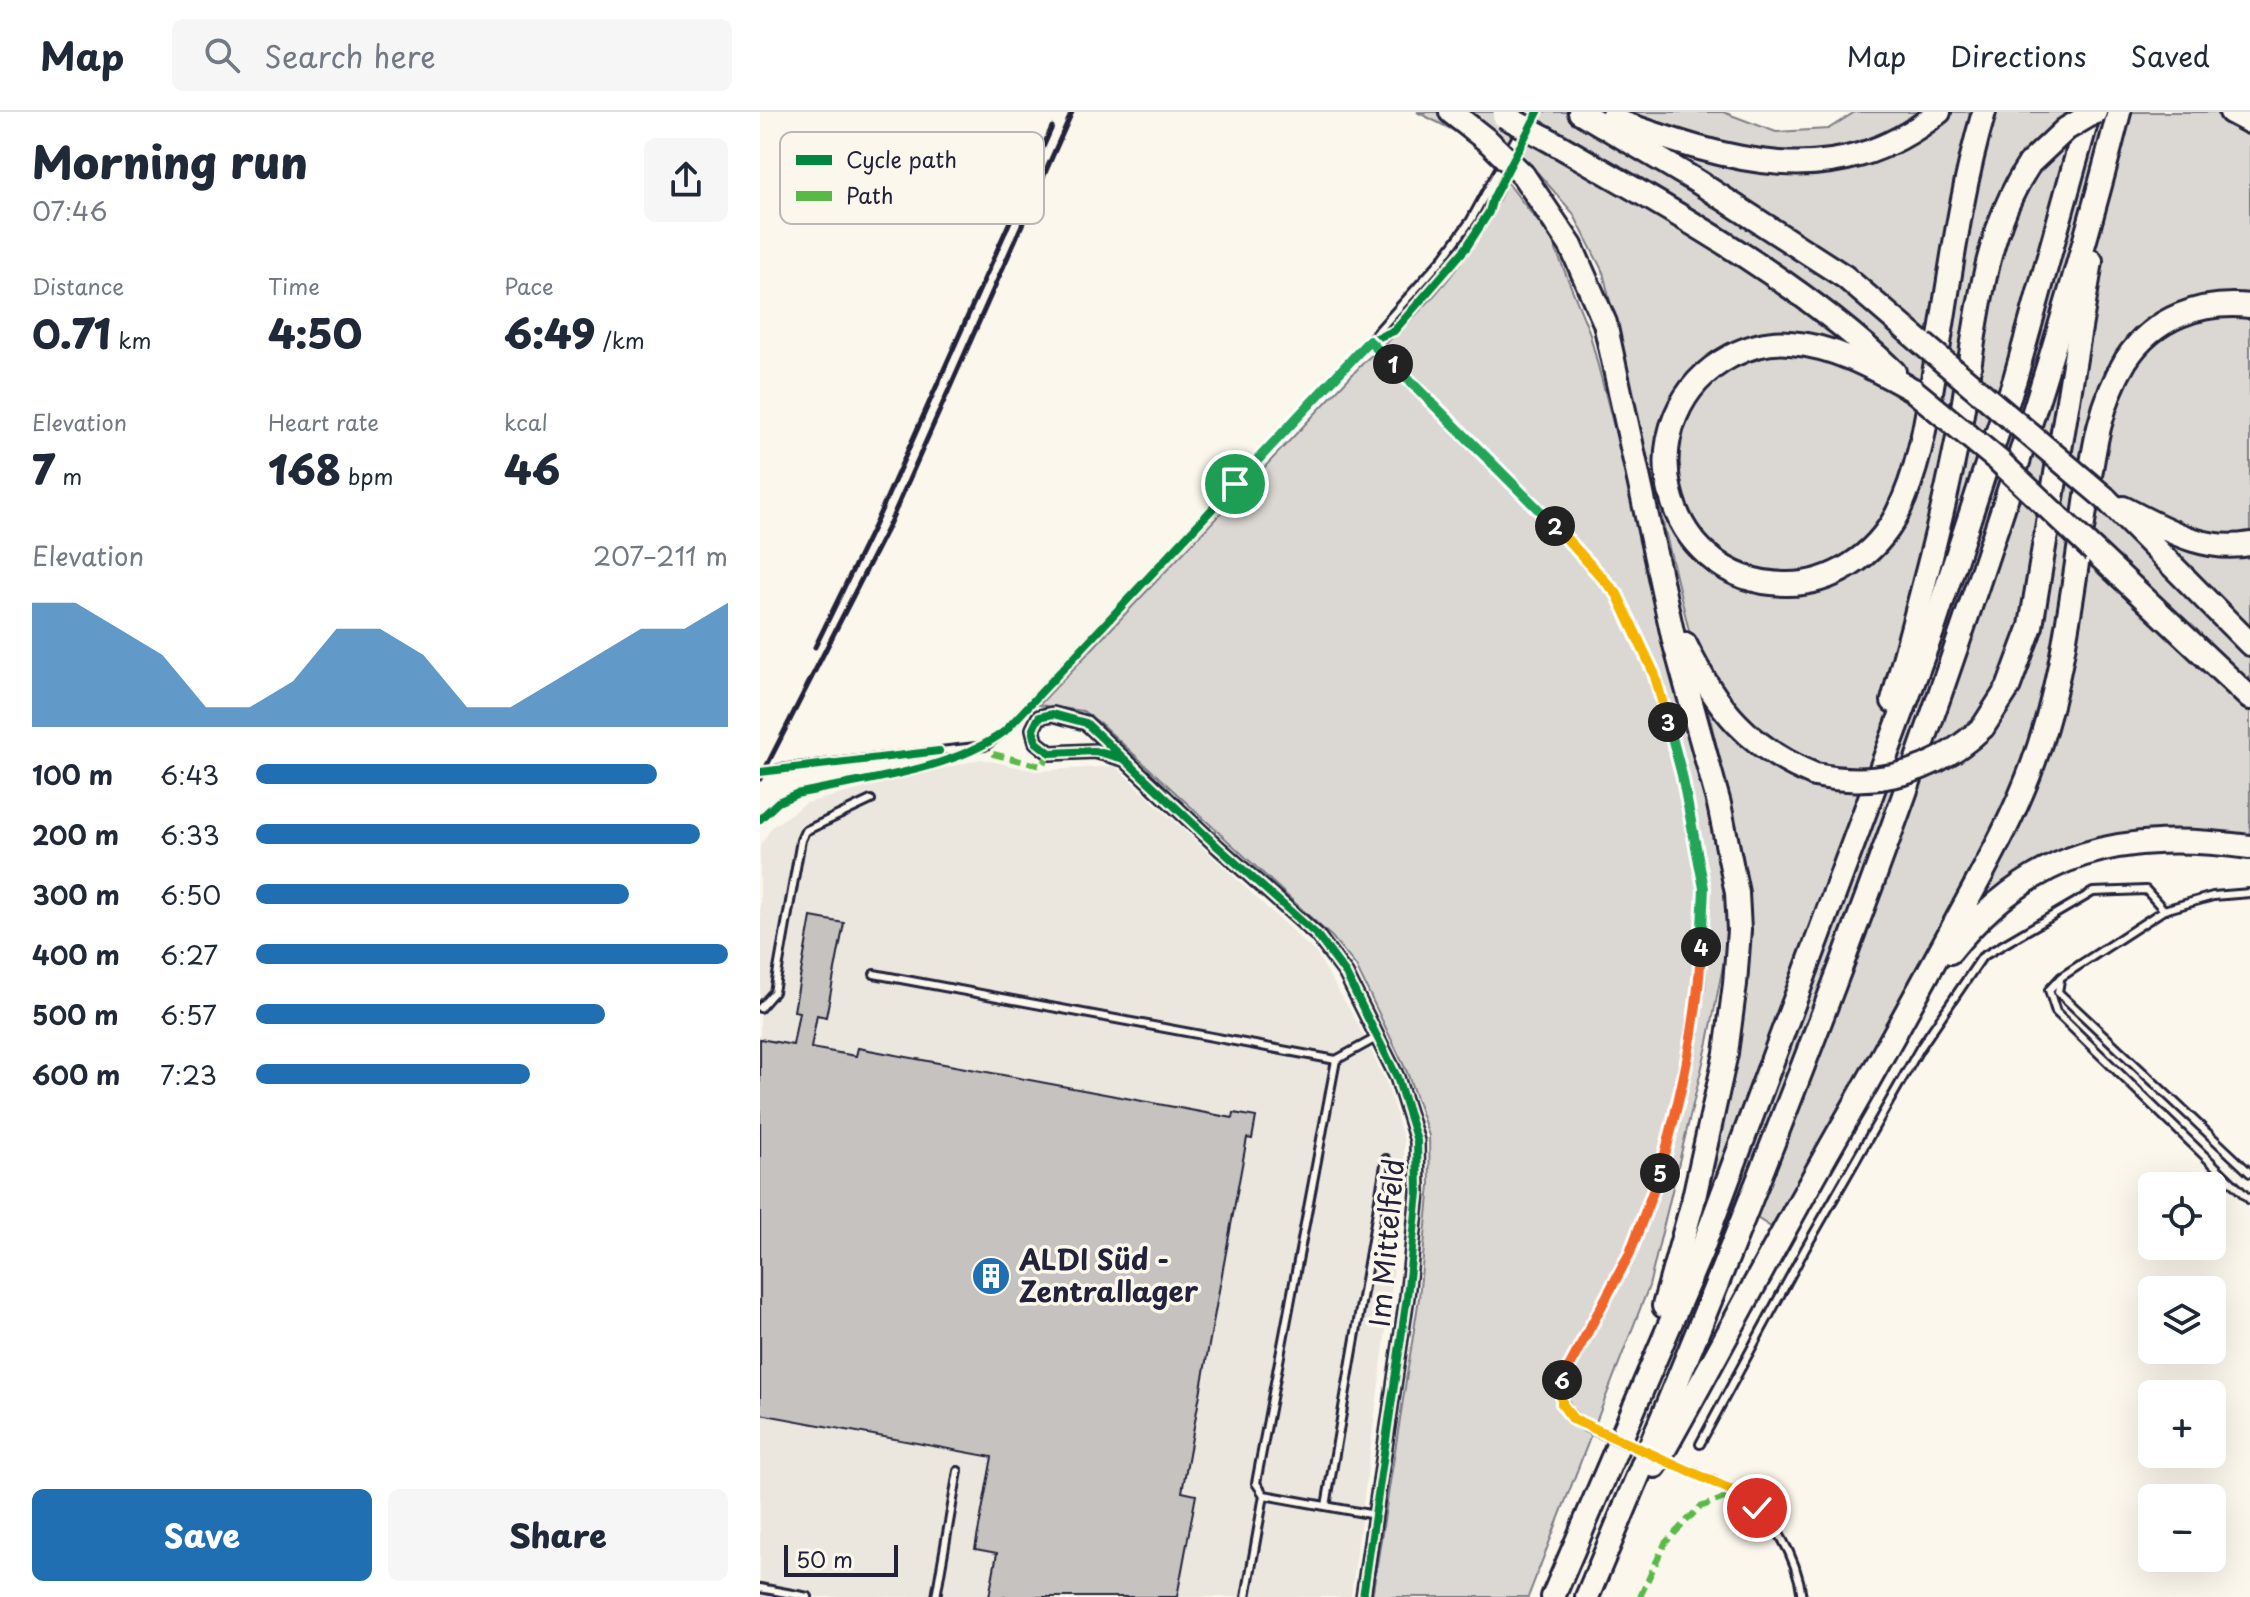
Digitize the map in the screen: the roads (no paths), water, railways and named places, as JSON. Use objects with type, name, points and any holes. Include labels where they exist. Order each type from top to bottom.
[{"type":"highway","points":[[1451,112],[1489,142],[1523,175],[1571,246],[1605,323],[1664,596],[1731,854],[1739,930],[1726,1053],[1689,1216],[1636,1399]]},
{"type":"highway","points":[[1580,112],[1845,277],[2105,498],[2250,644]]},
{"type":"highway","points":[[1592,112],[1718,155],[1780,164],[1815,163],[1876,149],[1908,133],[1939,112]]},
{"type":"highway","points":[[1913,390],[1851,358],[1788,343],[1765,344],[1740,352],[1716,365],[1696,381],[1679,406],[1668,438],[1666,469],[1669,495],[1682,524],[1698,547],[1718,564],[1740,575],[1786,584],[1812,582],[1836,574],[1859,560],[1880,540],[1896,516],[1921,449],[1964,189],[1984,112]]},
{"type":"highway","points":[[1860,826],[1930,565],[1956,449],[1990,256],[2011,193],[2030,163],[2053,139],[2092,112]]},
{"type":"highway","points":[[1553,1597],[1701,1252],[1933,629],[2019,364],[2092,112]]},
{"type":"highway","points":[[1587,1597],[1727,1264],[1854,936],[2000,519],[2042,388],[2119,112]]},
{"type":"highway","points":[[2231,112],[2250,122]]},
{"type":"highway","points":[[1500,114],[1677,213],[1864,343],[1913,390],[1999,461],[2250,698]]},
{"type":"highway","points":[[1664,596],[1703,681],[1728,716],[1761,746],[1815,775],[1869,780],[1905,774],[1955,751],[1983,727],[2008,688],[2031,626],[2108,158]]},
{"type":"highway","points":[[1602,1561],[1749,1290],[1924,984],[2011,816],[2034,763],[2063,651],[2095,450],[2112,385],[2128,357],[2147,335],[2170,318],[2197,308],[2226,303],[2250,306]]},
{"type":"highway","points":[[2105,498],[2182,537],[2210,545],[2250,544]]},
{"type":"highway","points":[[1924,984],[1985,912],[2037,872],[2062,861],[2110,848],[2162,841],[2209,841],[2250,847]]},
{"type":"street","name":"Im Mittelfeld","points":[[1124,759],[1095,751],[1050,753],[1036,742],[1033,729],[1039,717],[1053,714],[1086,723],[1317,935],[1346,974],[1378,1037],[1397,1077],[1417,1141],[1418,1193],[1407,1297],[1363,1597]]},
{"type":"lane","points":[[778,769],[985,746],[1005,731],[1369,341],[1471,220],[1530,112]]},
{"type":"lane","points":[[1369,341],[1547,517],[1617,594],[1654,673],[1682,775],[1704,888],[1700,986],[1681,1090],[1647,1213],[1630,1253],[1560,1383],[1562,1404],[1573,1419],[1586,1427],[1738,1493],[1757,1508],[1779,1534],[1799,1578],[1802,1597]]},
{"type":"lane","points":[[760,1008],[774,992],[805,831],[871,800]]},
{"type":"lane","points":[[1700,1444],[1805,1249],[1920,1048],[1982,957],[2093,892],[2146,890],[2164,910]]},
{"type":"lane","points":[[2250,893],[2213,896],[2164,910],[2061,977],[2049,990],[2056,1012],[2250,1200]]},
{"type":"lane","points":[[874,974],[1336,1060],[1378,1037]]},
{"type":"lane","points":[[2061,977],[2058,992],[2250,1173]]},
{"type":"lane","points":[[1246,1597],[1264,1495],[1256,1483],[1336,1060]]},
{"type":"lane","points":[[1326,1506],[1386,1159]]},
{"type":"lane","points":[[936,1597],[958,1471]]},
{"type":"lane","points":[[1264,1495],[1375,1515]]},
{"type":"lane","points":[[760,1588],[808,1597]]},
{"type":"railway","points":[[1044,175],[1072,112]]},
{"type":"railway","points":[[1044,145],[1052,127]]},
{"type":"railway","points":[[815,647],[876,522],[1009,224]]},
{"type":"railway","points":[[760,779],[888,527],[1022,224]]},
{"type":"place","name":"ALDI Süd - Zentrallager","points":[[991,1276]]}]
